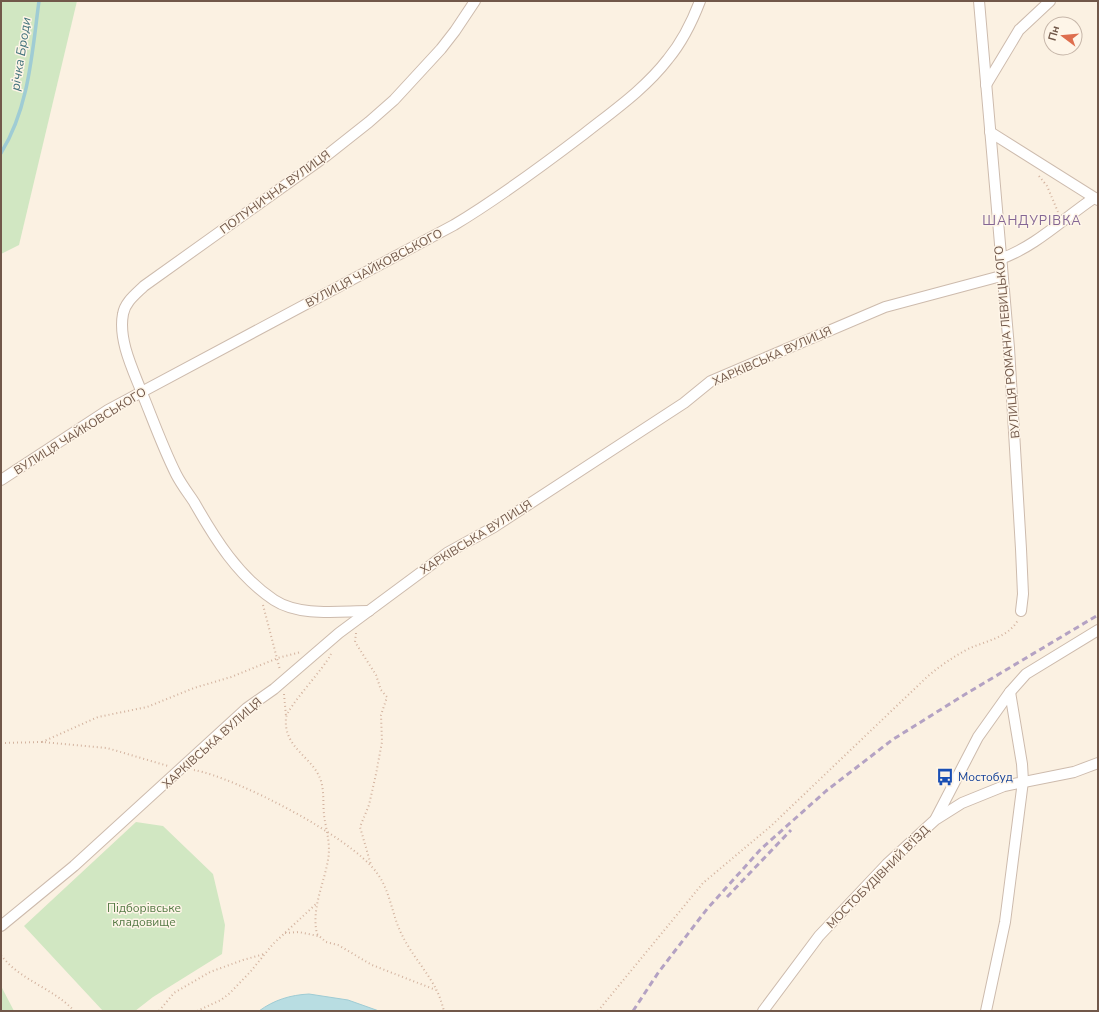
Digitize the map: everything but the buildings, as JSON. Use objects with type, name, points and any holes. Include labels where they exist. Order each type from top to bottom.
[{"type":"street","name":"ПОЛУНИЧНА ВУЛИЦЯ","points":[[369,611],[317,610],[292,607],[274,600],[259,588],[229,557],[204,521],[177,475],[141,392],[128,356],[122,322],[124,311],[133,296],[152,280],[320,160],[369,122],[394,100],[441,49],[475,1]]},
{"type":"street","name":"ВУЛИЦЯ ЧАЙКОВСЬКОГО","points":[[1,480],[80,428],[141,392],[447,229],[497,198],[570,145],[638,90],[668,60],[691,25],[700,1]]},
{"type":"street","name":"ВУЛИЦЯ РОМАНА ЛЕВИЦЬКОГО","points":[[979,1],[1001,276],[1009,348],[1023,594],[1021,611]]},
{"type":"street","points":[[986,85],[1018,30],[1050,1]]},
{"type":"street","points":[[990,132],[1096,199],[1062,220],[1024,248],[1000,259]]},
{"type":"street","name":"ХАРКІВСЬКА ВУЛИЦЯ","points":[[1,926],[74,866],[183,769],[247,708],[283,682],[339,632],[447,553],[494,527],[684,403],[711,381],[886,307],[1001,276]]},
{"type":"street","points":[[935,820],[978,737],[1010,692],[1026,674],[1098,630]]},
{"type":"street","points":[[986,1011],[1005,922],[1023,781],[1022,764],[1010,692]]},
{"type":"street","name":"МОСТОБУДІВНИЙ В'ЇЗД","points":[[763,1011],[819,936],[882,870],[935,820],[962,803],[1004,786],[1074,772],[1098,763]]},
{"type":"path","points":[[1038,175],[1047,186],[1062,220]]},
{"type":"path","points":[[259,588],[283,682],[286,730],[290,740],[298,752],[314,769],[321,782],[327,833],[328,859],[317,903],[316,930],[319,937]]},
{"type":"path","points":[[598,1011],[693,894],[713,873],[771,826],[928,676],[948,661],[968,649],[1010,631],[1015,625],[1021,611]]},
{"type":"path","points":[[356,621],[355,642],[376,675],[381,690],[387,697],[381,715],[382,742],[376,774],[369,805],[360,827],[371,866]]},
{"type":"path","points":[[42,742],[98,717],[147,706],[191,689],[230,677],[278,658],[306,651]]},
{"type":"path","points":[[286,716],[329,660],[332,653]]},
{"type":"path","points":[[1,743],[42,742],[115,750],[166,766],[210,775],[248,789],[280,805],[327,833],[356,852],[371,866],[383,882],[403,937],[437,990],[444,1011]]},
{"type":"path","points":[[197,1011],[225,997],[251,971],[265,953],[317,903]]},
{"type":"path","points":[[285,933],[299,932],[319,937],[326,942],[338,945],[372,965],[437,990]]},
{"type":"path","points":[[159,1011],[174,993],[210,972],[265,953]]},
{"type":"path","points":[[1,955],[6,962],[74,1011]]},
{"type":"green space","points":[[1,1],[77,1],[19,245],[1,254]]},
{"type":"green space","name":"Підборівське кладовище","points":[[136,822],[163,826],[213,874],[225,925],[222,954],[153,997],[135,1011],[103,1011],[24,926]]},
{"type":"green space","points":[[1,986],[14,1011],[1,1011]]},
{"type":"water","points":[[309,994],[348,1000],[379,1011],[259,1011],[282,999]]},
{"type":"waterway","name":"річка Броди","points":[[1,153],[18,118],[28,80],[39,1]]},
{"type":"railway","points":[[633,1011],[658,973],[707,909],[761,849],[826,791],[892,740],[1098,615]]},
{"type":"railway","points":[[727,897],[791,830]]},
{"type":"place","name":"Мостобуд","points":[[945,777]]},
{"type":"district","name":"ШАНДУРІВКА","points":[[1032,221]]}]
